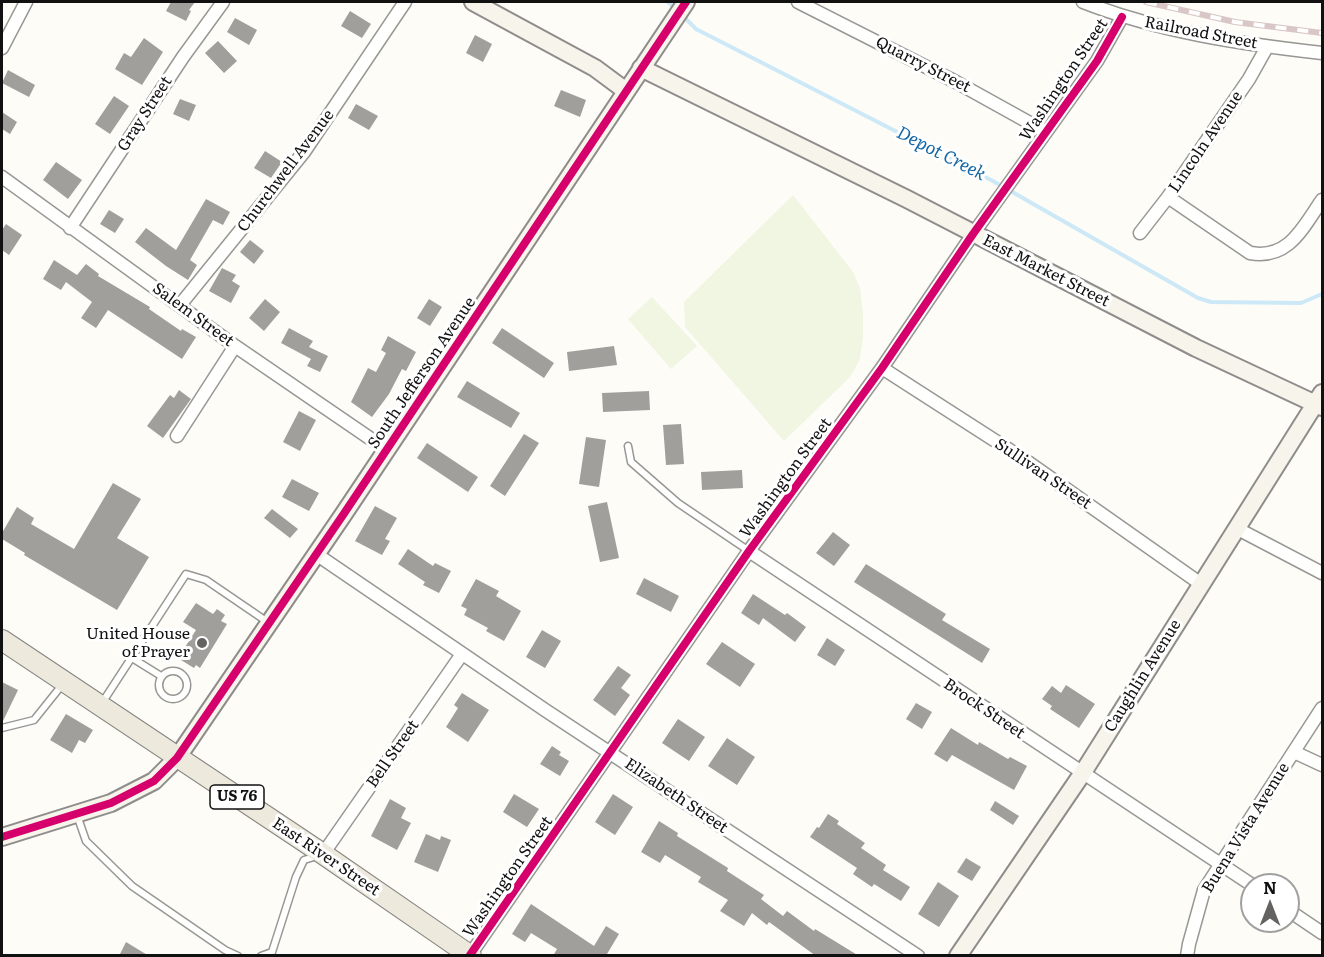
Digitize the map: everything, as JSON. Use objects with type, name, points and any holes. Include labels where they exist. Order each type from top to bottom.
[{"type":"main road","name":"East River Street","points":[[2,640],[470,955]]},
{"type":"street","points":[[2,48],[26,2]]},
{"type":"street","name":"Gray Street","points":[[70,228],[183,57],[223,2]]},
{"type":"street","name":"Churchwell Avenue","points":[[180,305],[304,152],[405,2]]},
{"type":"street","points":[[473,2],[595,68],[626,91]]},
{"type":"street","name":"Quarry Street","points":[[798,2],[956,82],[1046,132]]},
{"type":"street","name":"Railroad Street","points":[[1083,2],[1122,17],[1169,29],[1267,46],[1323,52]]},
{"type":"street","name":"South Jefferson Avenue","points":[[2,837],[111,803],[143,788],[164,772],[177,758],[387,450],[681,8]]},
{"type":"street","name":"Washington Street","points":[[470,955],[749,551],[882,368],[973,234],[1096,61],[1122,17]]},
{"type":"street","name":"Lincoln Avenue","points":[[1140,233],[1168,197],[1187,166],[1249,79],[1267,46]]},
{"type":"street","name":"East Market Street","points":[[641,68],[907,199],[1196,348],[1320,401]]},
{"type":"street","name":"Salem Street","points":[[2,177],[235,346],[387,450]]},
{"type":"street","points":[[1168,197],[1250,253],[1264,256],[1280,251],[1295,238],[1323,200]]},
{"type":"street","points":[[177,436],[235,346]]},
{"type":"street","name":"Sullivan Street","points":[[882,368],[1022,458],[1201,584]]},
{"type":"street","name":"Caughlin Avenue","points":[[958,956],[1082,774],[1236,528],[1320,401]]},
{"type":"street","points":[[1236,528],[1323,573]]},
{"type":"street","name":"Brock Street","points":[[749,551],[1240,877]]},
{"type":"street","name":"Elizabeth Street","points":[[316,554],[462,654],[918,956]]},
{"type":"street","name":"Bell Street","points":[[323,854],[462,654]]},
{"type":"street","name":"Buena Vista Avenue","points":[[1187,956],[1188,944],[1204,891],[1323,708]]},
{"type":"street","points":[[1294,752],[1323,765]]},
{"type":"street","points":[[1300,918],[1323,933]]},
{"type":"lane","points":[[628,446],[631,462],[678,503],[749,551]]},
{"type":"lane","points":[[100,706],[186,574],[206,580],[269,623]]},
{"type":"lane","points":[[132,658],[161,676]]},
{"type":"lane","points":[[174,670],[183,675],[187,684],[184,694],[175,699],[165,697],[158,685],[161,676],[174,670]]},
{"type":"lane","points":[[2,728],[34,720],[65,682]]},
{"type":"lane","points":[[77,815],[86,841],[132,886],[225,950],[238,956]]},
{"type":"lane","points":[[261,956],[272,951],[296,877],[304,860],[323,854]]},
{"type":"green space","points":[[793,195],[853,272],[860,288],[863,337],[860,359],[850,377],[784,441],[685,327],[684,302]]},
{"type":"green space","points":[[652,297],[697,346],[671,369],[628,319]]},
{"type":"building","points":[[171,2],[195,2],[189,10],[191,11],[186,21],[166,11]]},
{"type":"building","points":[[350,11],[371,24],[362,38],[341,26]]},
{"type":"building","points":[[235,18],[257,30],[249,45],[227,32]]},
{"type":"building","points":[[475,35],[492,44],[483,62],[466,53]]},
{"type":"building","points":[[144,38],[163,52],[142,85],[115,69],[124,53],[131,57]]},
{"type":"building","points":[[218,41],[237,61],[224,73],[205,53]]},
{"type":"building","points":[[8,70],[35,85],[29,97],[2,83]]},
{"type":"building","points":[[561,90],[586,100],[580,117],[554,106]]},
{"type":"building","points":[[114,96],[129,106],[110,134],[95,124]]},
{"type":"building","points":[[180,99],[196,105],[189,121],[173,114]]},
{"type":"building","points":[[356,104],[378,116],[369,130],[348,118]]},
{"type":"building","points":[[2,112],[17,122],[10,134],[2,129]]},
{"type":"building","points":[[265,151],[282,162],[271,178],[254,168]]},
{"type":"building","points":[[56,162],[82,180],[68,199],[43,180]]},
{"type":"building","points":[[206,199],[230,212],[223,225],[213,220],[190,260],[197,265],[188,280],[135,242],[146,228],[176,250]]},
{"type":"building","points":[[109,210],[124,219],[115,233],[100,224]]},
{"type":"building","points":[[6,224],[22,235],[9,255],[2,250],[2,230]]},
{"type":"building","points":[[250,240],[264,251],[254,264],[240,252]]},
{"type":"building","points":[[54,260],[77,275],[86,264],[99,274],[98,276],[150,307],[149,309],[181,331],[182,329],[196,337],[182,359],[108,310],[96,328],[81,318],[92,302],[66,282],[61,290],[43,279]]},
{"type":"building","points":[[222,268],[236,275],[232,281],[240,286],[231,303],[209,291]]},
{"type":"building","points":[[265,299],[280,312],[264,331],[249,318]]},
{"type":"building","points":[[429,299],[442,307],[430,326],[417,318]]},
{"type":"building","points":[[289,328],[313,341],[309,347],[328,356],[320,372],[307,366],[311,359],[281,343]]},
{"type":"building","points":[[502,328],[554,363],[544,378],[492,343]]},
{"type":"building","points":[[388,336],[416,352],[406,371],[402,369],[389,394],[372,417],[351,402],[368,368],[376,372],[386,353],[381,350]]},
{"type":"building","points":[[614,346],[617,365],[569,371],[567,352]]},
{"type":"building","points":[[467,381],[520,413],[511,428],[457,397]]},
{"type":"building","points":[[179,390],[191,399],[163,438],[147,426],[170,395],[174,398]]},
{"type":"building","points":[[649,391],[650,410],[603,412],[602,393]]},
{"type":"building","points":[[299,411],[316,420],[300,451],[283,442]]},
{"type":"building","points":[[681,424],[684,464],[666,465],[663,425]]},
{"type":"building","points":[[524,434],[539,443],[505,496],[490,486]]},
{"type":"building","points":[[586,437],[606,440],[599,487],[579,484]]},
{"type":"building","points":[[427,443],[478,477],[468,492],[417,458]]},
{"type":"building","points":[[742,470],[743,488],[702,490],[701,472]]},
{"type":"building","points":[[292,479],[319,493],[309,511],[282,497]]},
{"type":"building","points":[[113,483],[141,499],[117,538],[149,557],[117,610],[24,555],[25,553],[2,539],[2,533],[17,507],[34,518],[31,524],[74,549]]},
{"type":"building","points":[[607,502],[619,558],[600,562],[588,506]]},
{"type":"building","points":[[375,506],[397,518],[385,539],[390,541],[382,555],[355,541]]},
{"type":"building","points":[[272,509],[298,529],[290,538],[264,518]]},
{"type":"building","points":[[833,532],[850,545],[834,566],[816,553]]},
{"type":"building","points":[[408,549],[433,566],[435,563],[451,571],[439,593],[423,585],[425,582],[398,564]]},
{"type":"building","points":[[866,564],[946,614],[942,620],[990,649],[982,663],[854,582]]},
{"type":"building","points":[[644,578],[679,596],[671,612],[636,594]]},
{"type":"building","points":[[476,579],[499,591],[496,596],[521,611],[504,641],[486,631],[488,628],[464,615],[467,609],[461,606]]},
{"type":"building","points":[[753,594],[785,615],[787,613],[806,627],[795,642],[763,618],[759,625],[741,613]]},
{"type":"building","name":"United House of Prayer","points":[[196,603],[213,614],[217,609],[225,615],[221,621],[227,624],[200,668],[196,665],[194,668],[181,660],[183,657],[180,655],[196,630],[183,622]]},
{"type":"building","points":[[542,630],[561,641],[545,668],[526,657]]},
{"type":"building","points":[[827,638],[845,650],[835,666],[817,655]]},
{"type":"building","points":[[722,642],[755,664],[740,687],[706,664]]},
{"type":"building","points":[[618,666],[631,675],[621,688],[630,695],[615,716],[593,700]]},
{"type":"building","points":[[2,682],[18,690],[2,723]]},
{"type":"building","points":[[1066,685],[1095,704],[1079,728],[1050,709],[1052,706],[1042,699],[1052,686],[1061,693]]},
{"type":"building","points":[[462,693],[489,710],[468,742],[446,727],[458,708],[454,705]]},
{"type":"building","points":[[916,703],[932,712],[922,729],[906,719]]},
{"type":"building","points":[[66,714],[93,730],[85,743],[79,740],[72,753],[50,740]]},
{"type":"building","points":[[678,719],[705,737],[689,761],[662,743]]},
{"type":"building","points":[[951,728],[978,745],[979,742],[1008,759],[1010,757],[1027,766],[1014,790],[952,755],[947,762],[934,754]]},
{"type":"building","points":[[727,738],[755,757],[737,785],[708,766]]},
{"type":"building","points":[[552,746],[561,752],[559,755],[569,761],[560,776],[540,764]]},
{"type":"building","points":[[514,794],[539,809],[527,827],[503,812]]},
{"type":"building","points":[[613,794],[633,807],[615,835],[595,822]]},
{"type":"building","points":[[390,799],[406,808],[401,818],[411,823],[397,850],[371,836]]},
{"type":"building","points":[[995,801],[1019,816],[1013,825],[990,810]]},
{"type":"building","points":[[828,814],[839,821],[837,824],[865,843],[861,848],[886,865],[883,870],[910,887],[901,901],[874,884],[872,887],[853,874],[857,868],[810,837]]},
{"type":"building","points":[[659,821],[678,833],[677,836],[728,868],[727,871],[764,895],[761,899],[783,916],[787,911],[814,931],[815,929],[859,956],[816,956],[769,922],[767,925],[752,913],[744,926],[720,911],[728,900],[698,882],[701,877],[665,855],[660,863],[641,852]]},
{"type":"building","points":[[426,834],[440,840],[441,836],[451,840],[438,872],[414,862]]},
{"type":"building","points":[[966,858],[981,867],[972,881],[957,872]]},
{"type":"building","points":[[938,882],[959,896],[939,927],[918,914]]},
{"type":"building","points":[[531,904],[594,946],[606,926],[619,934],[607,954],[609,956],[553,956],[557,949],[531,933],[525,942],[512,934]]},
{"type":"building","points":[[126,942],[149,956],[119,956]]},
{"type":"waterway","name":"Depot Creek","points":[[668,2],[676,9]]},
{"type":"waterway","name":"Depot Creek","points":[[681,14],[696,29],[993,181],[1198,298],[1211,302],[1301,303],[1322,294]]},
{"type":"railway","points":[[1146,2],[1235,22],[1322,33]]},
{"type":"cycle path","points":[[2,837],[111,803],[154,781],[177,758],[343,515],[686,2]]},
{"type":"cycle path","points":[[470,955],[749,551],[882,368],[973,234],[1097,61],[1122,17]]},
{"type":"place","name":"United House of Prayer","points":[[202,643]]}]
